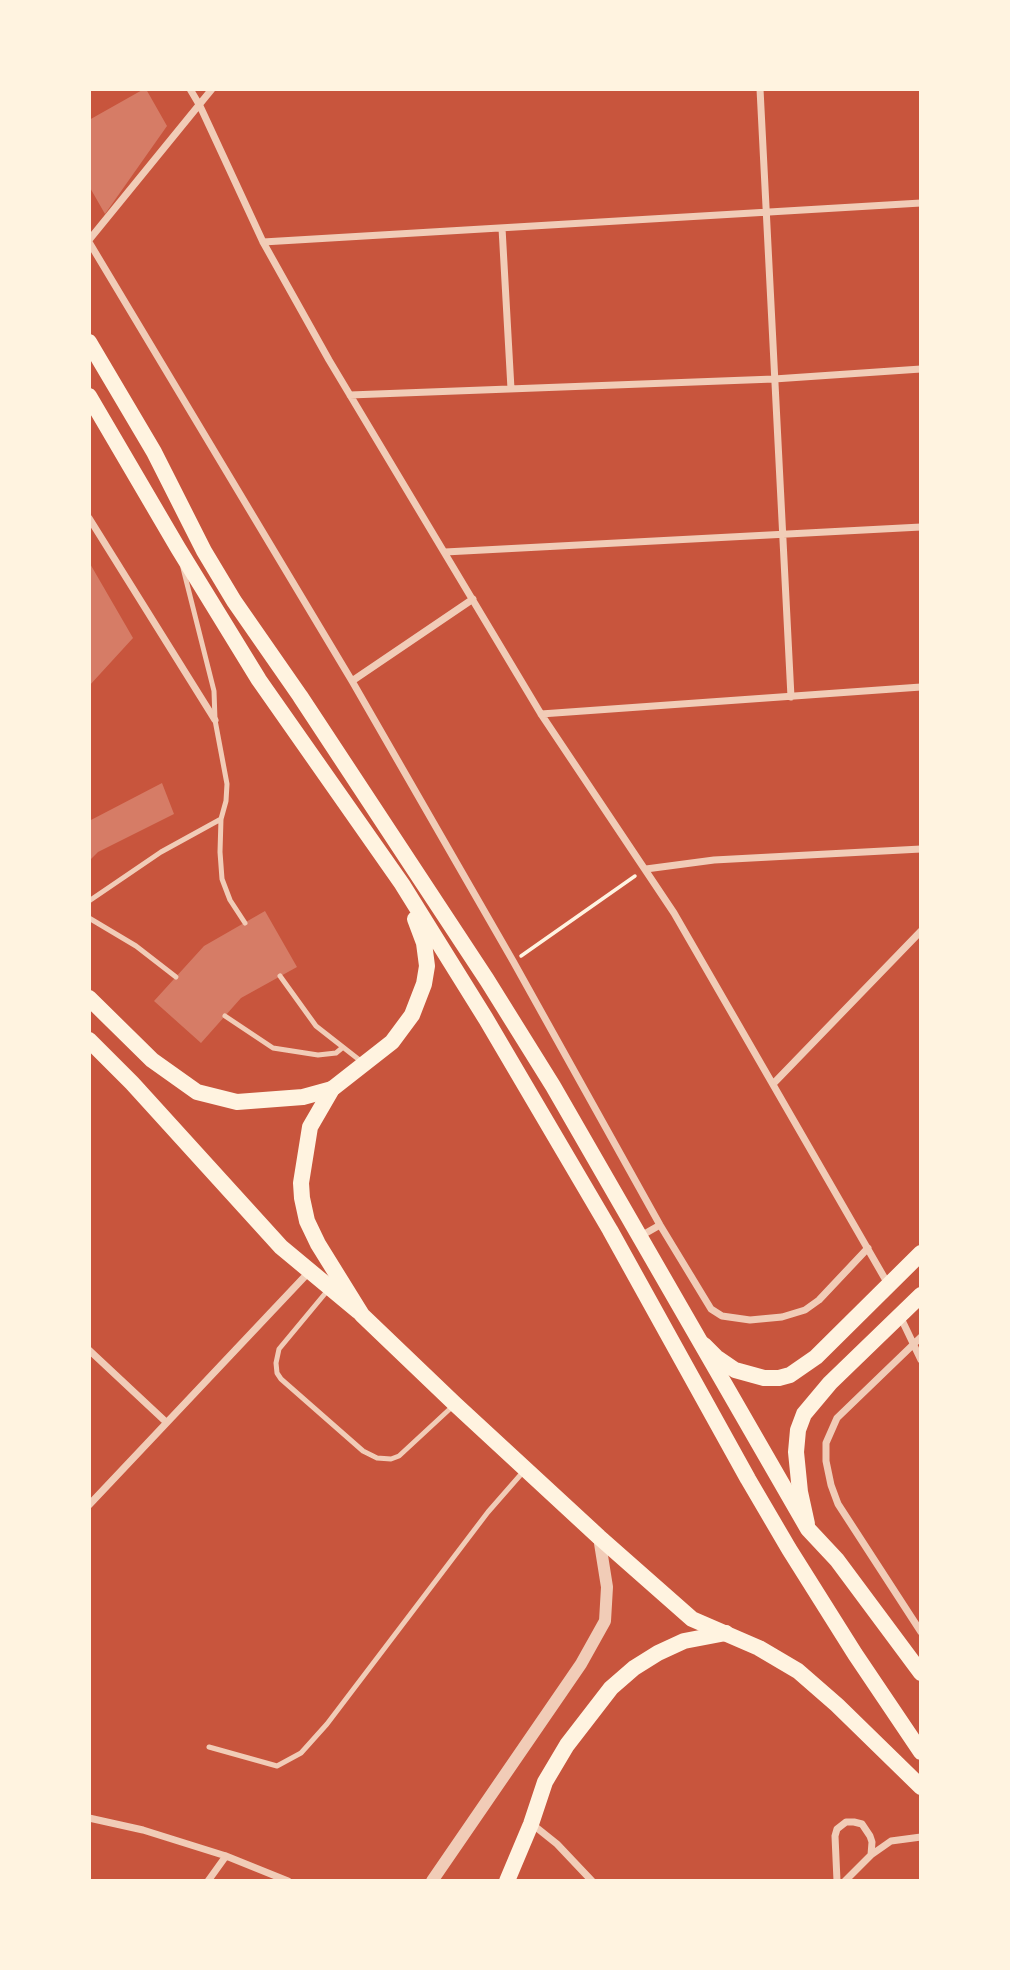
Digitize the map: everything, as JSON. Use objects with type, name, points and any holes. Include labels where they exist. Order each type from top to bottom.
[{"type":"main road","points":[[89,342],[154,452],[204,551],[234,601],[300,696],[487,980],[553,1086],[808,1530],[837,1560],[921,1673]]},
{"type":"main road","points":[[89,396],[259,680],[402,884],[486,1019],[610,1230],[789,1549],[921,1752]]},
{"type":"main road","points":[[89,998],[152,1060],[197,1092],[237,1102],[303,1097],[332,1089],[393,1042],[403,1030],[424,984],[427,966],[424,943],[402,884]]},
{"type":"main road","points":[[89,1040],[132,1083],[281,1247],[362,1315],[599,1537],[692,1619],[759,1648],[798,1671],[921,1787]]},
{"type":"main road","points":[[332,1089],[310,1127],[302,1174],[302,1198],[307,1221],[318,1244],[362,1315]]},
{"type":"main road","points":[[696,1335],[716,1357],[735,1370],[764,1378],[790,1375],[816,1357],[921,1253]]},
{"type":"main road","points":[[808,1530],[800,1492],[796,1452],[798,1430],[804,1414],[815,1399],[921,1295]]},
{"type":"main road","points":[[507,1881],[545,1783],[611,1688],[634,1668],[658,1653],[684,1641],[726,1633]]},
{"type":"street","points":[[190,89],[263,242],[350,396],[541,714],[646,869],[889,1285]]},
{"type":"street","points":[[212,89],[89,241],[352,681],[513,961],[660,1225],[711,1310],[732,1319],[766,1320],[805,1310],[819,1300],[868,1248]]},
{"type":"street","points":[[760,89],[791,697]]},
{"type":"street","points":[[263,242],[921,203]]},
{"type":"street","points":[[502,228],[511,389]]},
{"type":"street","points":[[350,396],[775,379],[921,369]]},
{"type":"street","points":[[89,518],[215,720]]},
{"type":"street","points":[[445,552],[921,527]]},
{"type":"street","points":[[352,681],[472,599]]},
{"type":"street","points":[[541,714],[921,687]]},
{"type":"street","points":[[646,869],[714,860],[921,849]]},
{"type":"street","points":[[773,1084],[921,931]]},
{"type":"street","points":[[639,1237],[660,1225]]},
{"type":"street","points":[[89,1505],[309,1272]]},
{"type":"street","points":[[900,1315],[921,1360]]},
{"type":"street","points":[[921,1337],[837,1418],[826,1443],[826,1461],[838,1504],[921,1632]]},
{"type":"street","points":[[89,1350],[166,1422]]},
{"type":"street","points":[[432,1881],[581,1664],[605,1621],[607,1587],[599,1537]]},
{"type":"street","points":[[89,1818],[143,1830],[226,1856],[288,1881]]},
{"type":"street","points":[[837,1881],[834,1844],[837,1829],[846,1822],[862,1824],[872,1842],[870,1855]]},
{"type":"street","points":[[531,1824],[545,1833],[592,1881]]},
{"type":"street","points":[[845,1881],[870,1855],[891,1841],[921,1837]]},
{"type":"street","points":[[208,1881],[226,1856]]},
{"type":"lane","points":[[178,548],[214,691],[215,720],[227,784],[219,852],[222,879],[230,900],[245,923]]},
{"type":"lane","points":[[89,901],[161,852],[221,819]]},
{"type":"lane","points":[[89,918],[136,946],[176,977]]},
{"type":"lane","points":[[281,976],[316,1026],[365,1064]]},
{"type":"lane","points":[[225,1016],[273,1048],[317,1055],[336,1053],[342,1048]]},
{"type":"lane","points":[[330,1288],[279,1349],[276,1363],[281,1379],[363,1451],[377,1458],[391,1459],[399,1456],[454,1404]]},
{"type":"lane","points":[[209,1747],[277,1766],[301,1753],[327,1724],[488,1512],[525,1469]]},
{"type":"path","points":[[513,961],[646,869]]},
{"type":"building","points":[[144,89],[167,126],[105,214],[89,186],[89,120]]},
{"type":"building","points":[[89,562],[133,638],[89,686]]},
{"type":"building","points":[[162,783],[174,814],[98,852],[89,861],[89,821]]},
{"type":"building","points":[[265,911],[297,967],[241,998],[201,1043],[154,1001],[204,946]]}]
